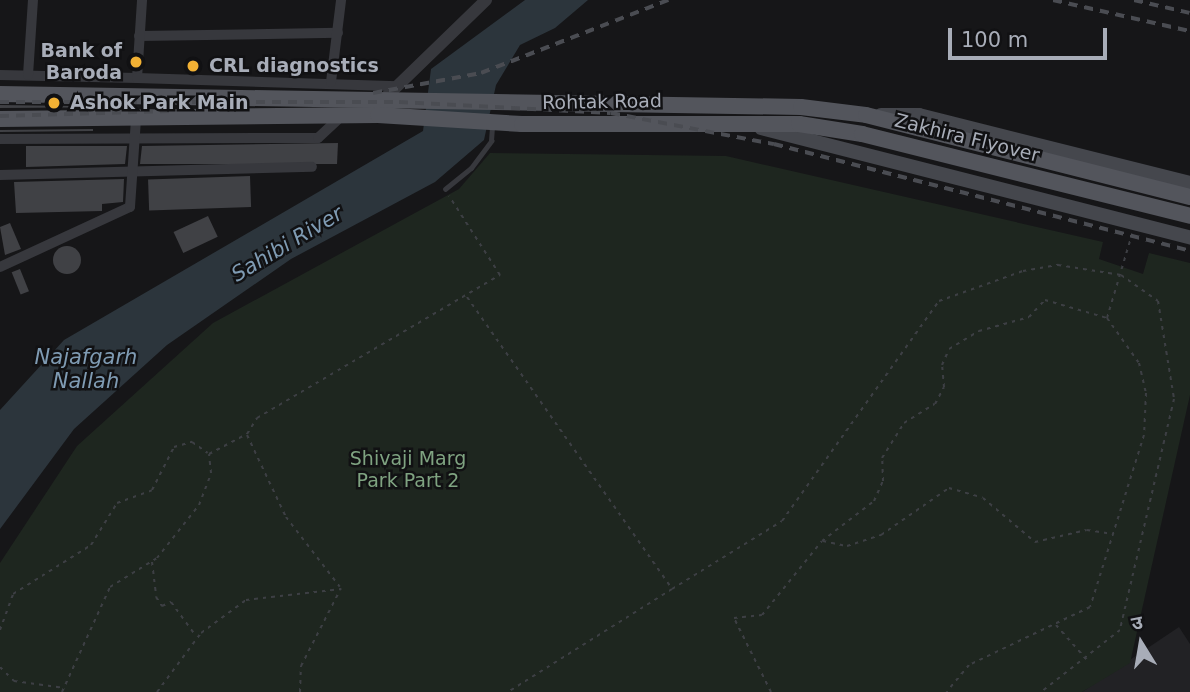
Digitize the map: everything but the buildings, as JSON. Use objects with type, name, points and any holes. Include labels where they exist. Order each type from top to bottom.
[{"type":"main road","name":"Rohtak Road","points":[[0,94],[393,91],[423,98],[727,104],[866,115],[919,116],[1190,183]]},
{"type":"main road","name":"Zakhira Flyover","points":[[866,115],[1190,197]]},
{"type":"main road","name":"Rohtak Road","points":[[0,119],[342,116],[492,122],[730,121],[1190,237]]},
{"type":"main road","name":"Zakhira Flyover","points":[[730,121],[862,134],[1190,216]]},
{"type":"street","points":[[28,75],[33,0]]},
{"type":"street","points":[[137,78],[142,0]]},
{"type":"street","points":[[331,82],[341,0]]},
{"type":"street","points":[[0,75],[331,82],[393,91],[486,0]]},
{"type":"street","points":[[139,36],[338,33]]},
{"type":"street","points":[[0,139],[318,138],[342,116]]},
{"type":"street","points":[[0,267],[130,207],[136,118]]},
{"type":"street","points":[[0,175],[134,167],[312,167]]},
{"type":"lane","points":[[445,189],[471,169],[491,141],[492,122]]},
{"type":"path","points":[[209,454],[247,434],[257,418],[500,275],[445,189]]},
{"type":"path","points":[[1107,318],[1135,223]]},
{"type":"path","points":[[508,692],[782,521],[939,301],[1023,271],[1058,265],[1121,275],[1158,301],[1174,399],[1120,630],[1088,661],[1041,692]]},
{"type":"path","points":[[465,295],[672,589]]},
{"type":"path","points":[[771,692],[734,618],[762,615],[822,541],[874,501],[883,481],[882,458],[904,423],[935,404],[944,387],[942,365],[949,349],[979,331],[1030,317],[1045,300],[1107,318],[1139,363],[1146,393],[1144,435],[1090,607],[969,666],[946,692]]},
{"type":"path","points":[[247,434],[286,517],[341,589]]},
{"type":"path","points":[[0,630],[13,594],[91,545],[117,503],[152,490],[174,447],[192,442],[209,454],[211,473],[199,505],[152,561],[110,587],[62,692]]},
{"type":"path","points":[[822,541],[847,546],[881,535],[949,488],[983,498],[1035,542],[1087,530],[1114,534]]},
{"type":"path","points":[[152,561],[156,597],[162,606],[171,602],[197,638]]},
{"type":"path","points":[[157,692],[197,638],[246,600],[341,589]]},
{"type":"path","points":[[300,692],[301,666],[341,589]]},
{"type":"path","points":[[1055,624],[1088,661]]},
{"type":"path","points":[[0,667],[14,681],[66,688]]},
{"type":"shaded area","points":[[1179,627],[1190,644],[1190,692],[1082,692]]},
{"type":"green space","name":"Shivaji Marg Park Part 2","points":[[490,153],[726,156],[1103,242],[1099,259],[1143,274],[1149,253],[1190,263],[1190,395],[1130,663],[1082,692],[0,692],[0,563],[77,446],[213,323],[459,189]]},
{"type":"water","name":"Najafgarh Nallah","points":[[525,0],[588,0],[555,28],[520,45],[496,85],[484,140],[435,182],[291,259],[167,345],[74,429],[0,529],[0,410],[64,340],[423,131],[431,69]]},
{"type":"railway","points":[[373,93],[481,73],[668,0]]},
{"type":"railway","points":[[1053,0],[1190,31]]},
{"type":"railway","points":[[1134,0],[1190,13]]},
{"type":"railway","points":[[0,102],[399,102],[611,113],[774,144],[1190,251]]},
{"type":"railway","points":[[0,116],[171,111]]},
{"type":"place","name":"Bank of Baroda","points":[[136,62]]},
{"type":"place","name":"CRL diagnostics","points":[[193,66]]},
{"type":"place","name":"Ashok Park Main","points":[[54,103]]},
{"type":"water label","name":"Sahibi River","points":[[287,244]]}]
